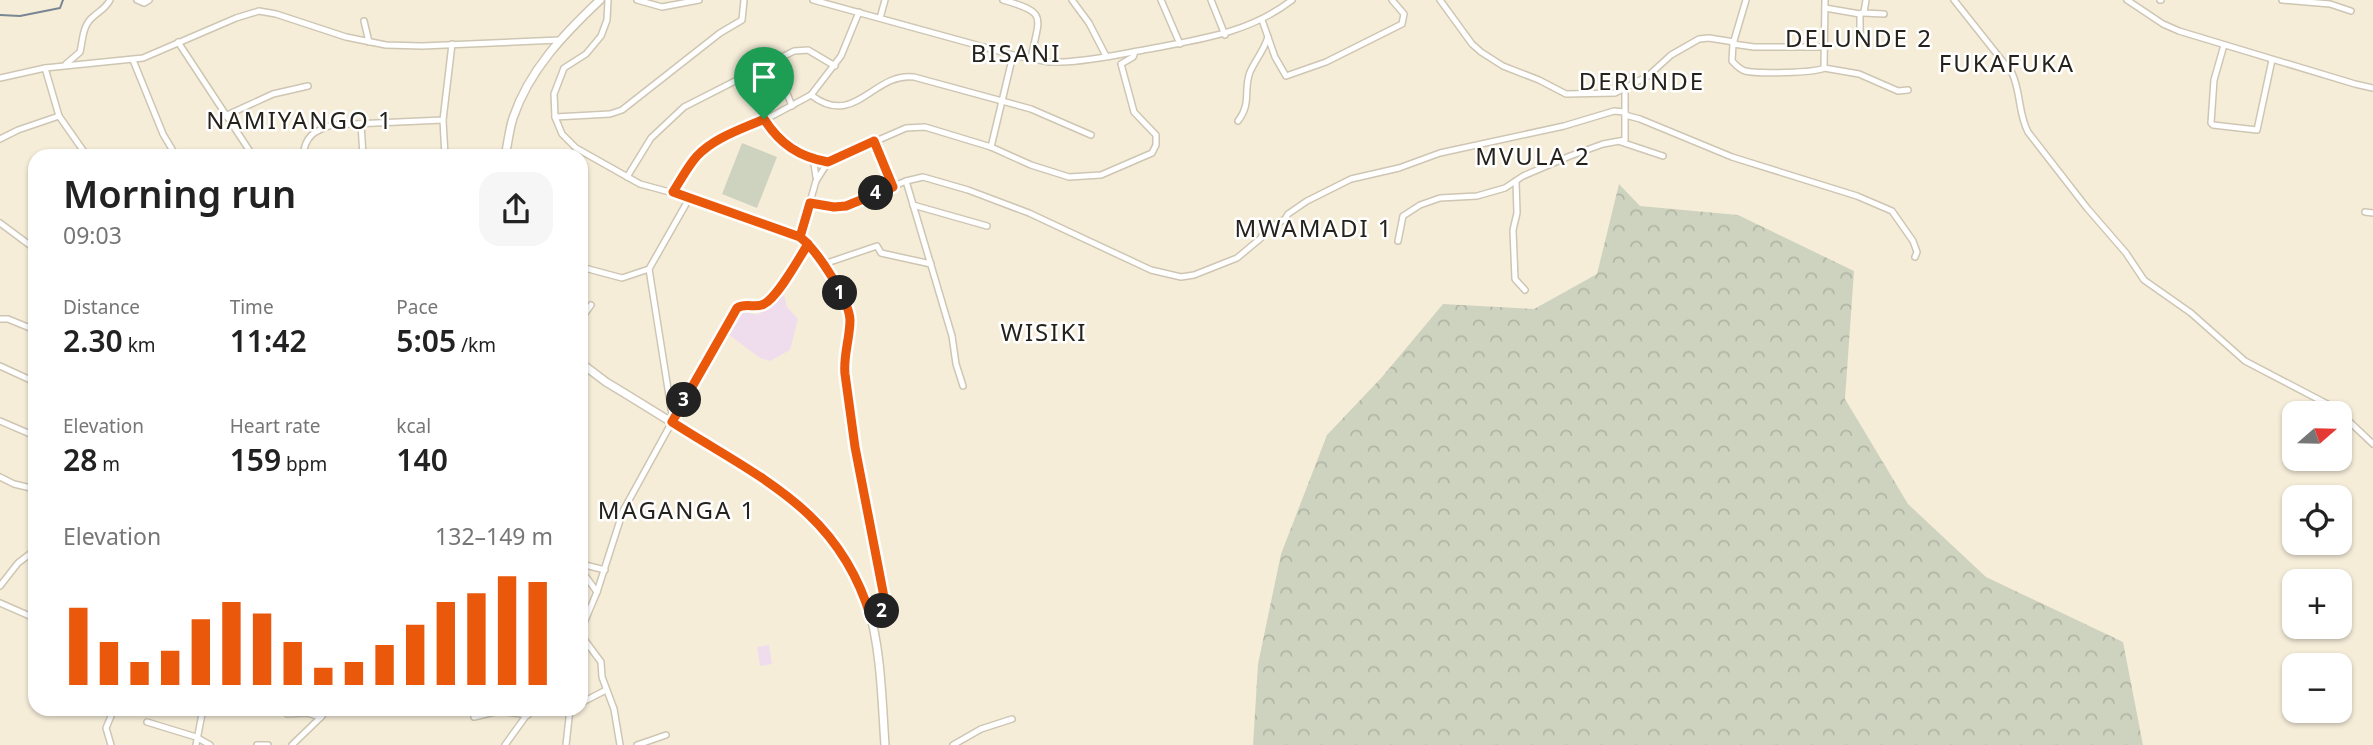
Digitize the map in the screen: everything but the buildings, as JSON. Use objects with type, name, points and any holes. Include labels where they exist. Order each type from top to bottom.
[{"type":"main road","points":[[506,149],[513,118],[539,66],[559,40],[600,0]]},
{"type":"main road","points":[[588,368],[772,483],[808,512],[827,533],[859,585],[871,618],[886,745]]},
{"type":"street","points":[[64,65],[80,52],[85,29],[110,0]]},
{"type":"street","points":[[137,0],[144,3],[149,0]]},
{"type":"street","points":[[578,149],[562,134],[555,117],[554,94],[564,68],[586,54],[601,36],[607,20],[608,0]]},
{"type":"street","points":[[637,0],[662,6],[699,0]]},
{"type":"street","points":[[555,117],[610,114],[622,110],[720,33],[742,20],[744,0]]},
{"type":"street","points":[[813,0],[1013,55],[1062,62],[1106,57],[1225,34],[1262,20],[1292,0]]},
{"type":"street","points":[[880,18],[885,0]]},
{"type":"street","points":[[1003,0],[1030,8],[1037,15],[1031,59]]},
{"type":"street","points":[[1072,0],[1089,23],[1106,57]]},
{"type":"street","points":[[1161,0],[1180,44]]},
{"type":"street","points":[[1211,0],[1225,34]]},
{"type":"street","points":[[1262,20],[1284,75],[1301,72],[1334,58],[1402,24],[1404,14],[1392,0]]},
{"type":"street","points":[[1440,0],[1474,46],[1503,66],[1539,80],[1563,94],[1606,94],[1625,89],[1656,70],[1671,55],[1699,39],[1709,38],[1754,47],[1825,47]]},
{"type":"street","points":[[1746,0],[1732,61],[1745,71],[1814,71],[1824,68],[1859,74],[1898,91],[1908,90]]},
{"type":"street","points":[[1824,68],[1825,0]]},
{"type":"street","points":[[1866,0],[1860,38],[1867,40]]},
{"type":"street","points":[[1954,0],[2016,82],[2022,118],[2029,133],[2126,253],[2144,280],[2191,313],[2245,361],[2336,408],[2373,444]]},
{"type":"street","points":[[2129,1],[2139,0]]},
{"type":"street","points":[[2283,0],[2333,5],[2351,11]]},
{"type":"street","points":[[2129,1],[2167,27],[2373,88]]},
{"type":"street","points":[[1825,8],[1884,14]]},
{"type":"street","points":[[0,78],[64,65],[134,60],[259,11],[369,42],[404,46],[559,40]]},
{"type":"street","points":[[673,192],[705,149],[811,95],[835,66],[859,12]]},
{"type":"street","points":[[364,21],[369,42]]},
{"type":"street","points":[[1238,121],[1247,106],[1249,75],[1268,37]]},
{"type":"street","points":[[178,42],[248,149]]},
{"type":"street","points":[[445,149],[443,120],[452,44]]},
{"type":"street","points":[[2224,45],[2214,80],[2213,125],[2257,130],[2272,60]]},
{"type":"street","points":[[626,177],[651,138],[691,103],[794,51],[808,50],[835,66]]},
{"type":"street","points":[[800,237],[816,181],[828,162],[906,128],[919,127],[991,147],[1049,172],[1081,178],[1101,175],[1152,153],[1156,145],[1156,135],[1134,112],[1121,64],[1133,57],[1135,52]]},
{"type":"street","points":[[991,147],[1013,55]]},
{"type":"street","points":[[777,58],[780,76],[792,106]]},
{"type":"street","points":[[134,60],[163,134],[172,149]]},
{"type":"street","points":[[45,68],[59,116],[81,149]]},
{"type":"street","points":[[811,95],[824,104],[840,107],[859,100],[892,80],[908,76],[1031,109],[1091,135]]},
{"type":"street","points":[[225,116],[273,94],[308,86]]},
{"type":"street","points":[[1398,241],[1403,216],[1420,205],[1444,197],[1476,196],[1505,188],[1596,146],[1626,139],[1625,89]]},
{"type":"street","points":[[810,203],[846,206],[906,181],[923,177],[968,190],[1028,213],[1151,270],[1181,277],[1194,275],[1237,258],[1261,238],[1264,231],[1285,219],[1288,214],[1307,201],[1351,179],[1399,168],[1440,153],[1573,124],[1614,111],[1732,157],[1857,196],[1892,211],[1913,241],[1917,252],[1915,257]]},
{"type":"street","points":[[0,139],[59,116]]},
{"type":"street","points":[[764,119],[785,145],[809,157],[828,162]]},
{"type":"street","points":[[304,149],[305,142],[317,130],[332,125],[443,120]]},
{"type":"street","points":[[361,124],[363,149]]},
{"type":"street","points":[[874,141],[893,187]]},
{"type":"street","points":[[1621,142],[1662,156]]},
{"type":"street","points":[[588,155],[649,187],[690,197],[800,237],[824,264],[847,306],[850,321],[845,374],[855,447],[885,602],[882,611],[871,618]]},
{"type":"street","points":[[809,157],[815,167],[816,181]]},
{"type":"street","points":[[906,181],[952,336],[963,386]]},
{"type":"street","points":[[1516,181],[1517,214],[1513,237],[1515,275],[1517,282],[1525,290]]},
{"type":"street","points":[[672,421],[649,269],[690,197]]},
{"type":"street","points":[[914,205],[987,226]]},
{"type":"street","points":[[2365,212],[2373,213]]},
{"type":"street","points":[[0,223],[28,244]]},
{"type":"street","points":[[588,613],[623,511],[737,308],[767,302],[787,278],[808,244]]},
{"type":"street","points":[[824,264],[877,246],[881,253],[931,264]]},
{"type":"street","points":[[588,269],[622,278],[649,269]]},
{"type":"street","points":[[0,319],[8,319],[28,327]]},
{"type":"street","points":[[0,366],[28,379]]},
{"type":"street","points":[[0,421],[28,433]]},
{"type":"street","points":[[0,477],[28,487]]},
{"type":"street","points":[[0,586],[18,562],[28,556]]},
{"type":"street","points":[[588,565],[605,569]]},
{"type":"street","points":[[588,580],[597,592]]},
{"type":"street","points":[[0,603],[28,615]]},
{"type":"street","points":[[588,644],[599,657],[606,690],[614,709],[620,745]]},
{"type":"street","points":[[588,699],[606,690]]},
{"type":"street","points":[[111,716],[106,729],[111,745]]},
{"type":"street","points":[[195,745],[201,716]]},
{"type":"street","points":[[474,717],[478,716]]},
{"type":"street","points":[[505,745],[526,716]]},
{"type":"street","points":[[566,745],[571,716]]},
{"type":"street","points":[[292,745],[321,717]]},
{"type":"street","points":[[953,745],[981,729],[1012,719]]},
{"type":"street","points":[[147,722],[196,737],[210,745]]},
{"type":"street","points":[[637,745],[666,735]]},
{"type":"street","points":[[257,745],[268,745]]},
{"type":"shaded area","points":[[783,291],[787,307],[798,319],[790,350],[770,361],[760,358],[728,334],[739,311],[758,315]]},
{"type":"shaded area","points":[[769,645],[772,664],[760,666],[757,647]]},
{"type":"green space","points":[[742,143],[777,157],[757,208],[722,194]]},
{"type":"green space","points":[[1619,184],[1640,206],[1738,215],[1854,271],[1845,399],[1908,504],[1986,577],[2123,642],[2143,745],[1253,745],[1258,664],[1281,554],[1327,435],[1382,377],[1443,304],[1534,309],[1597,274]]},
{"type":"waterway","points":[[0,15],[20,16],[60,8],[63,0]]},
{"type":"district","name":"DELUNDE 2","points":[[1859,39]]},
{"type":"district","name":"BISANI","points":[[1016,54]]},
{"type":"district","name":"FUKAFUKA","points":[[2007,64]]},
{"type":"district","name":"DERUNDE","points":[[1642,82]]},
{"type":"district","name":"NAMIYANGO 1","points":[[300,121]]},
{"type":"district","name":"MVULA 2","points":[[1533,157]]},
{"type":"district","name":"MWAMADI 1","points":[[1314,229]]},
{"type":"district","name":"WISIKI","points":[[1044,333]]},
{"type":"district","name":"MAGANGA 1","points":[[677,511]]},
{"type":"route","points":[[764,119],[705,149],[673,192],[800,237],[808,244],[820,259],[847,306],[850,321],[845,374],[855,447],[885,602],[882,611],[871,618],[859,585],[847,563],[827,533],[808,512],[772,483],[672,422],[737,308],[744,304],[761,305],[767,302],[787,278],[808,244],[805,241],[800,237],[810,203],[846,206],[893,187],[874,141],[828,162],[799,153],[785,145],[764,119]]}]
